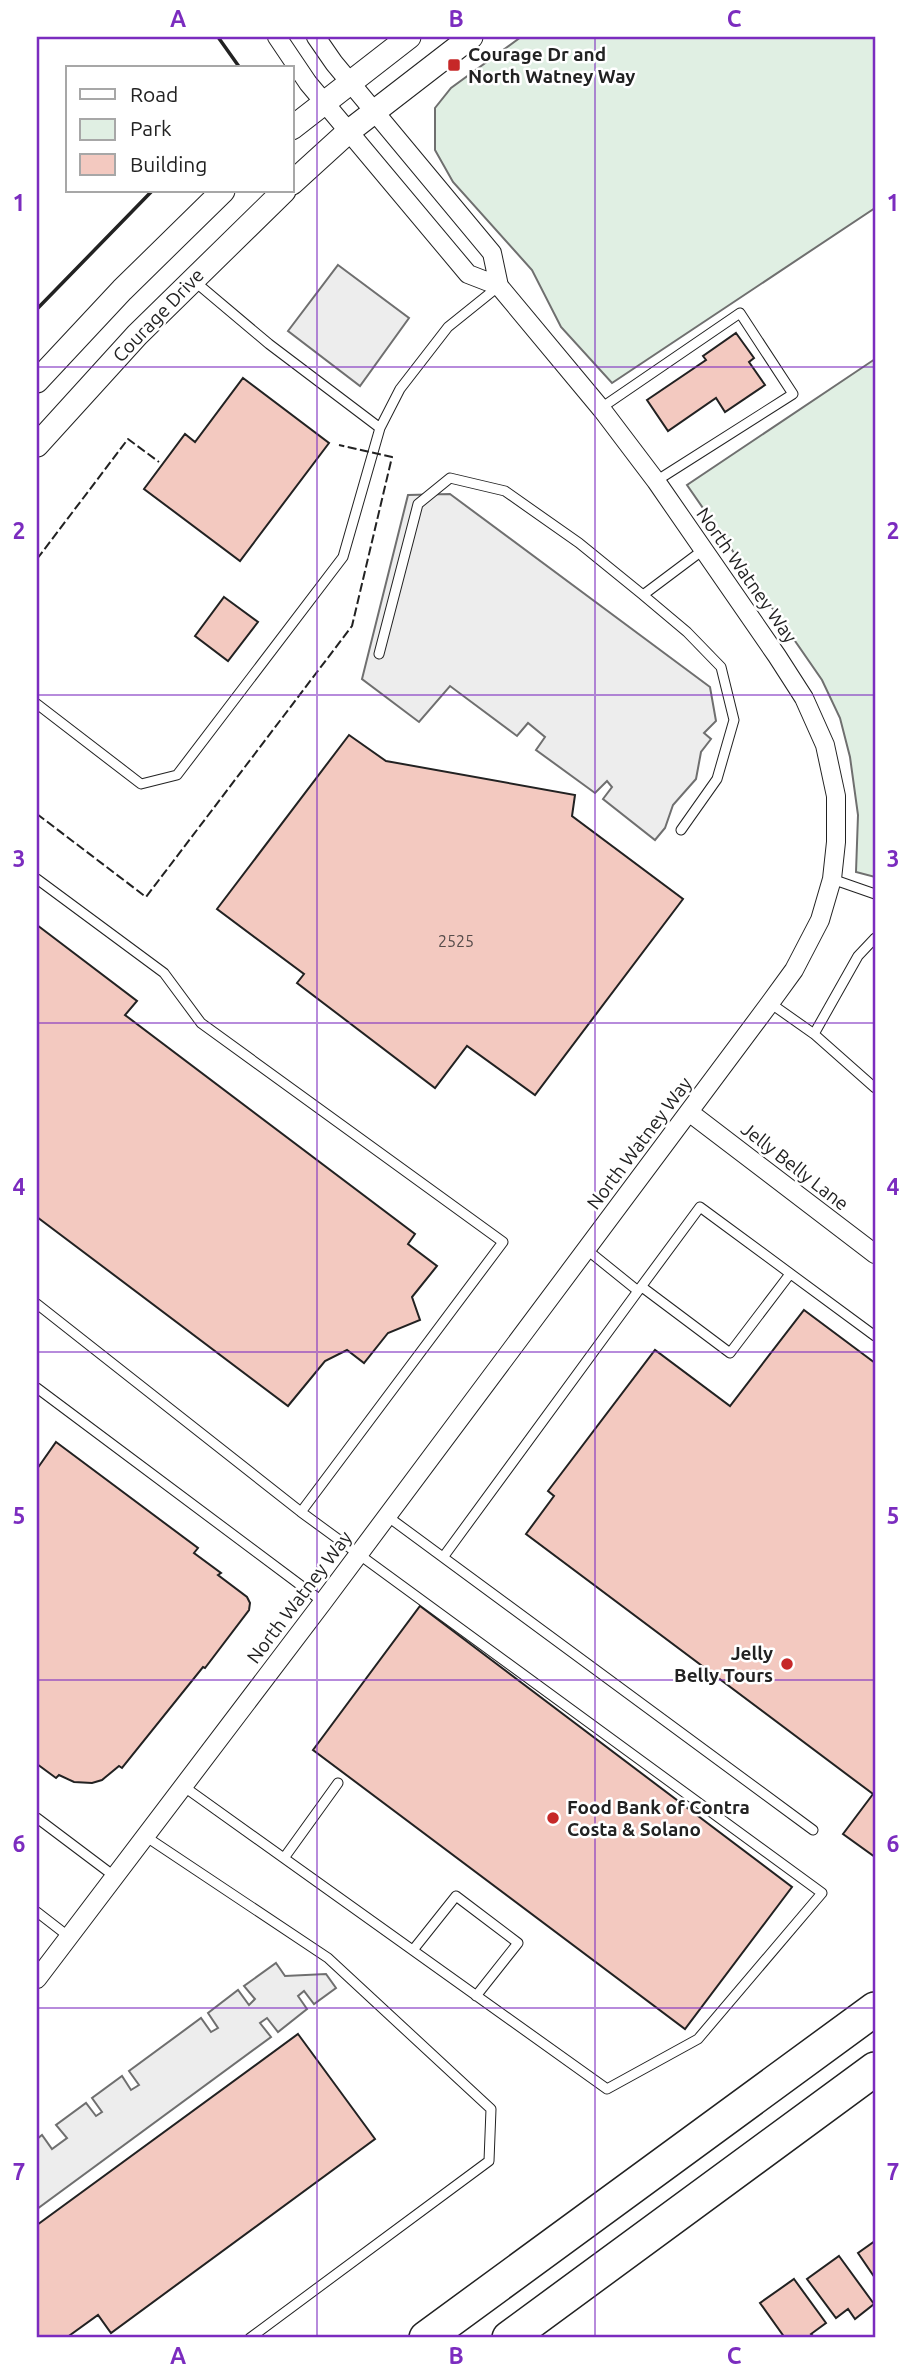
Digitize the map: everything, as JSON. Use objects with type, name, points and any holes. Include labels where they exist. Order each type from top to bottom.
[{"type":"highway","points":[[426,2338],[875,2009]]},
{"type":"highway","points":[[509,2338],[875,2069]]},
{"type":"street","name":"North Watney Way","points":[[276,37],[307,83],[468,274],[499,286]]},
{"type":"street","name":"North Watney Way","points":[[37,1979],[323,1602],[794,970],[820,920],[832,878],[836,842],[836,796],[825,745],[804,698],[656,481],[601,408],[499,286],[492,253],[350,83],[316,37]]},
{"type":"street","points":[[294,126],[409,37]]},
{"type":"street","points":[[294,181],[348,132],[471,37]]},
{"type":"street","points":[[37,381],[122,290],[222,192]]},
{"type":"street","name":"Courage Drive","points":[[37,445],[137,335],[283,192]]},
{"type":"street","name":"Jelly Belly Lane","points":[[689,1112],[875,1254]]},
{"type":"lane","points":[[192,279],[269,344],[380,428]]},
{"type":"lane","points":[[37,704],[141,784],[177,775],[343,557],[380,428],[400,388],[448,327],[499,286]]},
{"type":"lane","points":[[601,408],[740,313],[793,394],[656,481]]},
{"type":"lane","points":[[379,654],[418,504],[450,478],[505,491],[579,543],[643,595],[687,632],[720,667],[734,720],[717,779],[681,830]]},
{"type":"lane","points":[[643,595],[703,550]]},
{"type":"lane","points":[[832,878],[875,894]]},
{"type":"lane","points":[[37,879],[164,973],[201,1023],[503,1242],[300,1512]]},
{"type":"lane","points":[[814,1034],[859,956],[875,938]]},
{"type":"lane","points":[[770,1003],[814,1034],[875,1088]]},
{"type":"lane","points":[[443,1556],[701,1207],[875,1336]]},
{"type":"lane","points":[[586,1249],[730,1353],[790,1273]]},
{"type":"lane","points":[[37,1304],[300,1512],[822,1893],[698,2039],[607,2089],[183,1786]]},
{"type":"lane","points":[[37,1388],[323,1602]]},
{"type":"lane","points":[[387,1516],[813,1830]]},
{"type":"lane","points":[[284,1858],[338,1783]]},
{"type":"lane","points":[[37,1818],[114,1877]]},
{"type":"lane","points":[[145,1836],[328,1958],[491,2109],[489,2161],[250,2338]]},
{"type":"lane","points":[[413,1950],[456,1896],[518,1943],[476,1996]]},
{"type":"lane","points":[[37,1912],[68,1936]]},
{"type":"green space","points":[[521,37],[875,37],[875,208],[612,383],[561,327],[532,270],[453,182],[435,150],[435,108],[451,88]]},
{"type":"green space","points":[[875,359],[875,877],[856,872],[858,815],[850,757],[840,718],[822,680],[687,485]]},
{"type":"shaded area","points":[[338,265],[409,318],[360,386],[288,331]]},
{"type":"shaded area","points":[[450,494],[710,687],[716,721],[704,733],[711,739],[701,752],[696,779],[673,805],[665,828],[655,840],[603,799],[612,787],[607,781],[595,793],[536,750],[545,737],[528,723],[517,736],[450,686],[419,722],[362,679],[408,495]]},
{"type":"shaded area","points":[[276,1963],[285,1976],[326,1974],[336,1988],[314,2004],[304,1991],[298,1996],[307,2009],[278,2032],[267,2018],[260,2023],[271,2037],[37,2209],[37,2139],[42,2135],[52,2149],[67,2138],[56,2125],[86,2103],[96,2116],[102,2112],[92,2098],[122,2076],[131,2090],[139,2085],[129,2071],[201,2018],[211,2032],[218,2028],[208,2013],[238,1990],[249,2005],[255,1999],[244,1986]]},
{"type":"building","points":[[736,333],[754,358],[749,362],[765,385],[725,412],[716,398],[668,431],[647,400],[706,360],[703,356]]},
{"type":"building","points":[[243,378],[329,443],[240,561],[144,489],[185,434],[195,442]]},
{"type":"building","points":[[224,597],[258,622],[228,661],[195,636]]},
{"type":"building","points":[[349,735],[386,761],[575,795],[572,816],[683,899],[535,1095],[467,1046],[435,1088],[297,983],[304,974],[217,909]]},
{"type":"building","points":[[37,925],[137,1001],[125,1015],[415,1234],[408,1244],[437,1266],[412,1297],[420,1320],[388,1333],[364,1363],[347,1350],[325,1361],[288,1406],[37,1217]]},
{"type":"building","name":"Jelly Belly Tours","points":[[804,1310],[875,1363],[875,1857],[843,1834],[873,1794],[526,1534],[554,1496],[548,1491],[655,1350],[730,1406]]},
{"type":"building","points":[[56,1442],[198,1548],[194,1553],[221,1573],[218,1575],[247,1597],[250,1603],[249,1610],[205,1668],[203,1667],[122,1768],[119,1766],[102,1780],[92,1783],[74,1782],[59,1775],[56,1778],[37,1764],[37,1469]]},
{"type":"building","name":"Food Bank of Contra Costa & Solano","points":[[420,1606],[792,1887],[685,2029],[313,1750]]},
{"type":"building","points":[[298,2034],[375,2139],[111,2333],[98,2315],[66,2338],[37,2338],[37,2225]]},
{"type":"building","points":[[875,2241],[875,2278],[858,2253]]},
{"type":"building","points":[[839,2256],[874,2304],[855,2319],[848,2309],[836,2318],[807,2279]]},
{"type":"building","points":[[794,2279],[826,2323],[811,2334],[815,2338],[785,2338],[760,2303]]},
{"type":"fence","points":[[37,559],[128,439],[159,462]]},
{"type":"fence","points":[[37,814],[146,897],[352,626],[392,457],[339,445]]},
{"type":"wall","points":[[218,37],[239,66]]},
{"type":"wall","points":[[37,309],[151,192]]},
{"type":"place","name":"Courage Dr and North Watney Way","points":[[454,65]]},
{"type":"place","name":"Jelly Belly Tours","points":[[787,1664]]},
{"type":"place","name":"Food Bank of Contra Costa & Solano","points":[[553,1818]]}]
